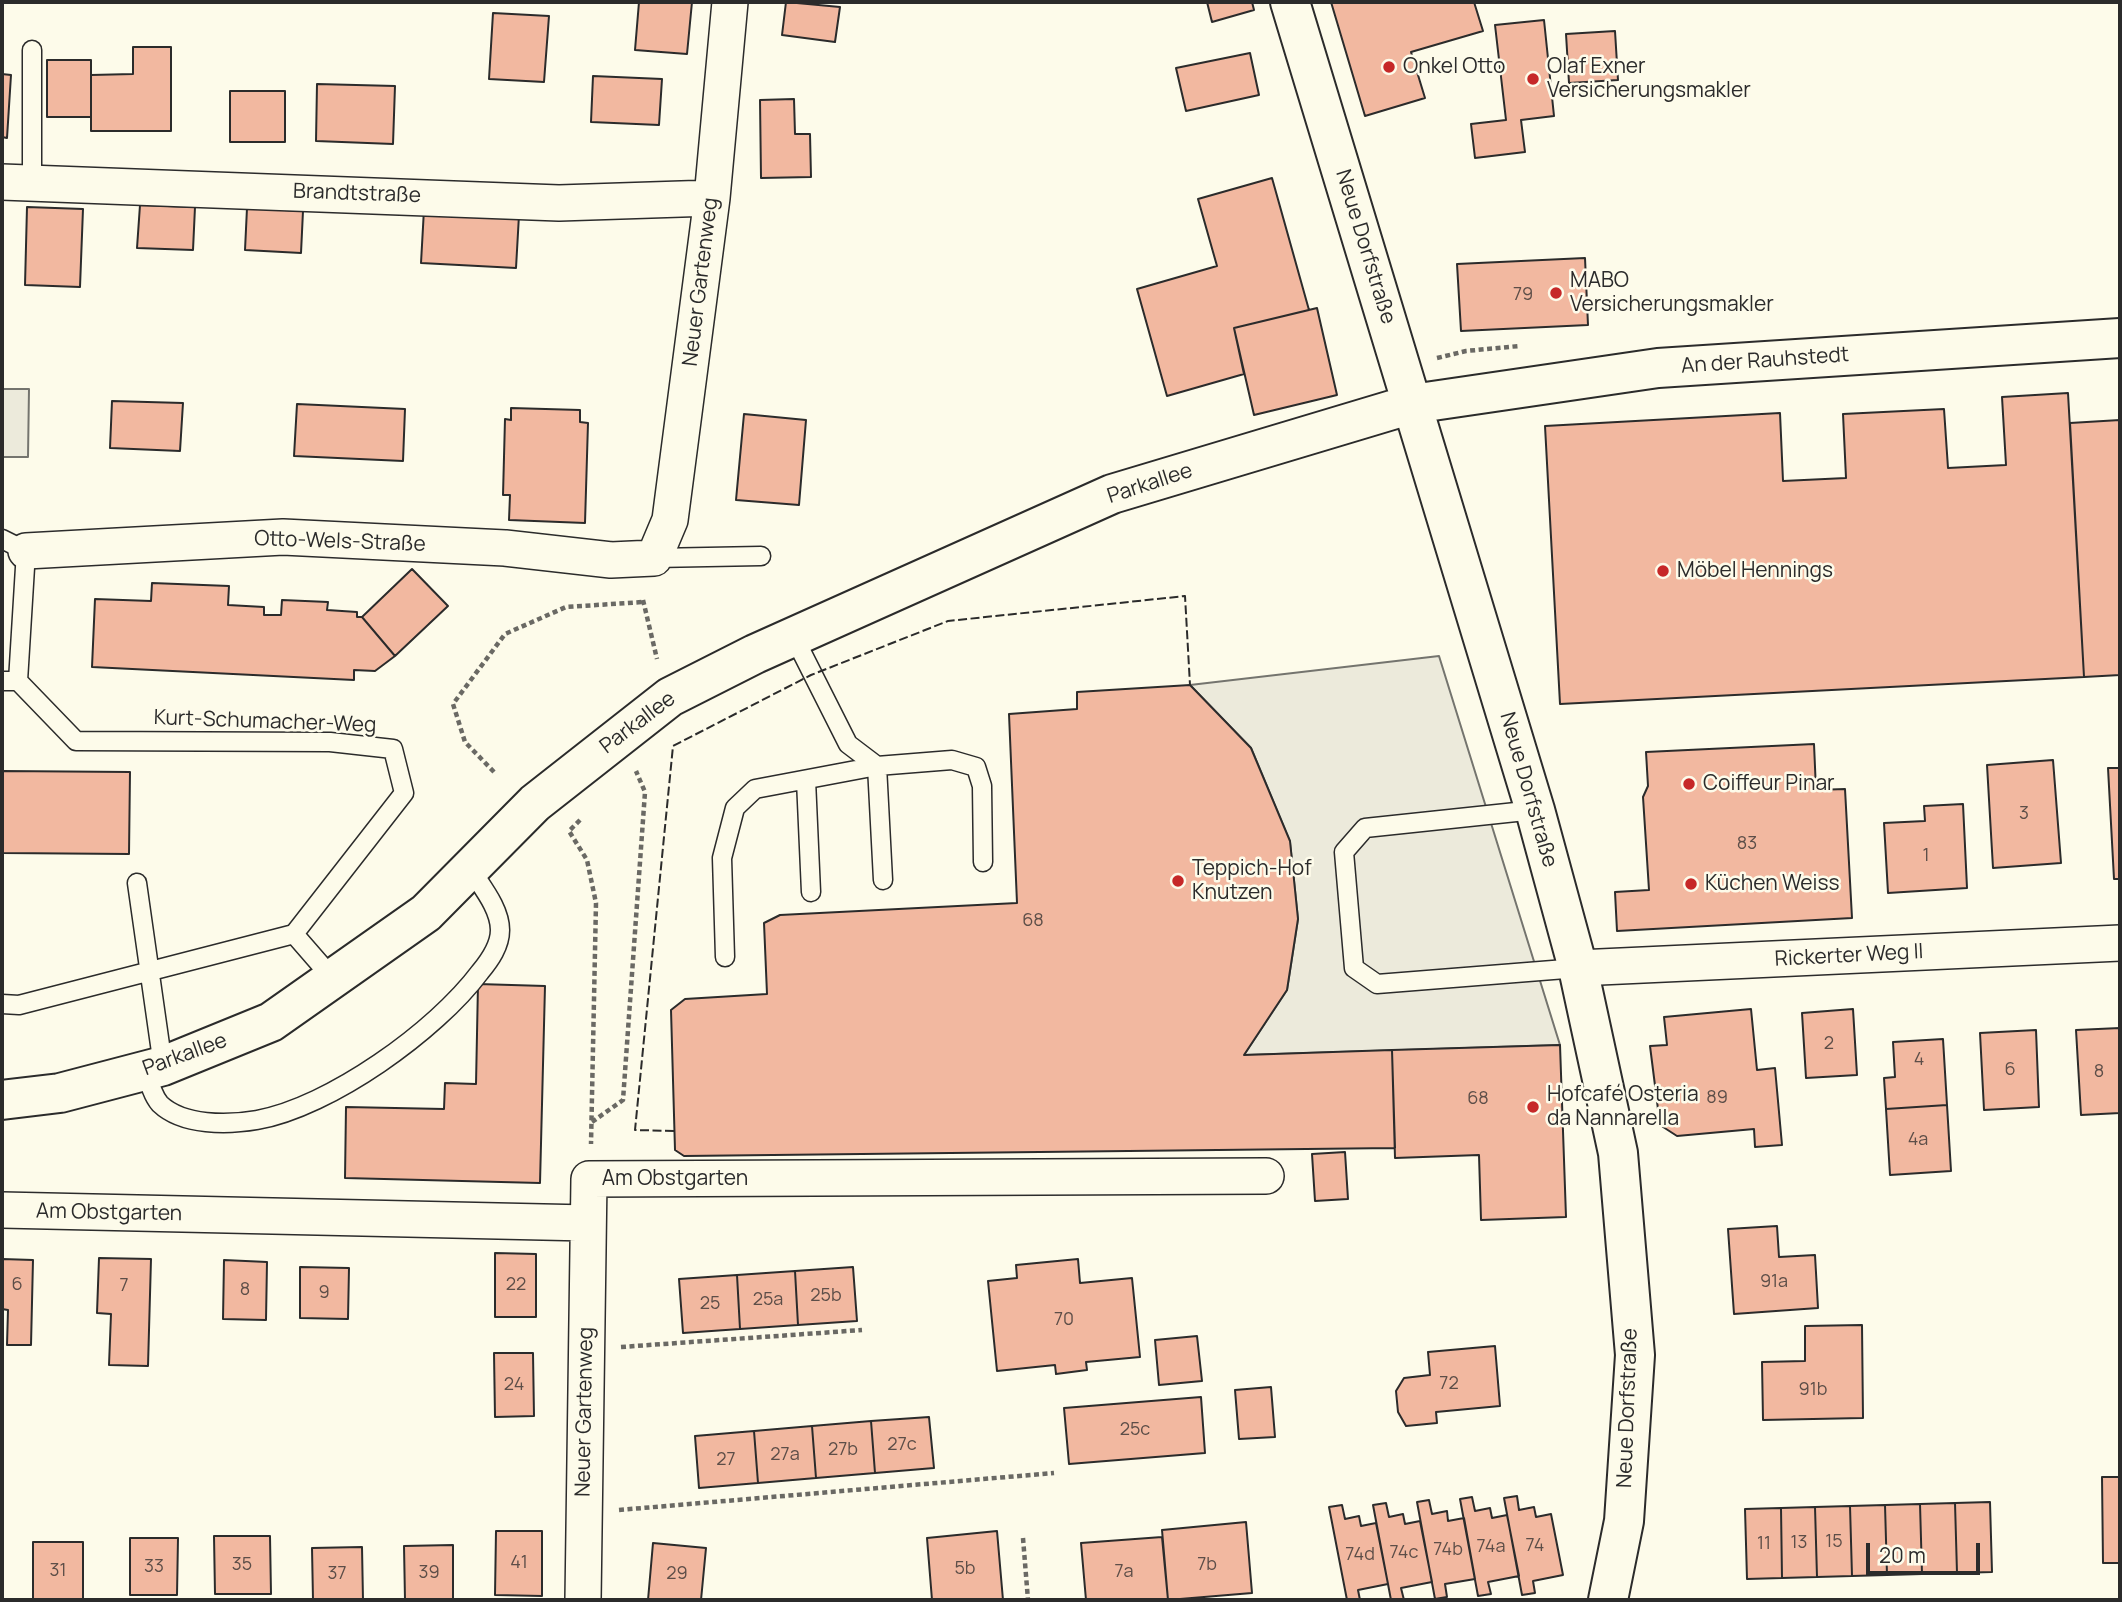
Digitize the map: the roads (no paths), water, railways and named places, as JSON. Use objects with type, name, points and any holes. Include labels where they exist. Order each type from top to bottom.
[{"type":"street","name":"Neuer Gartenweg","points":[[654,558],[670,520],[712,198],[730,2]]},
{"type":"street","name":"Neue Dorfstraße","points":[[1290,2],[1535,810],[1578,968],[1618,1153],[1635,1355],[1624,1521],[1608,1600]]},
{"type":"street","name":"Brandtstraße","points":[[17,182],[559,203],[712,198]]},
{"type":"street","name":"An der Rauhstedt","points":[[1412,404],[1658,368],[2120,338]]},
{"type":"street","name":"Parkallee","points":[[2,1100],[60,1093],[154,1068],[271,1022],[426,913],[535,803],[670,697],[794,637],[1112,494],[1412,404]]},
{"type":"street","name":"Otto-Wels-Straße","points":[[14,545],[283,537],[505,548],[611,560],[654,558]]},
{"type":"street","name":"Rickerter Weg II","points":[[1578,968],[2120,943]]},
{"type":"street","name":"Am Obstgarten","points":[[2,1210],[588,1223],[589,1180],[1266,1176]]},
{"type":"street","name":"Neuer Gartenweg","points":[[583,1600],[588,1223]]},
{"type":"lane","points":[[17,182],[32,50]]},
{"type":"lane","points":[[10,681],[14,545]]},
{"type":"lane","points":[[654,558],[761,556]]},
{"type":"lane","points":[[794,637],[848,744],[877,766],[883,880]]},
{"type":"lane","name":"Kurt-Schumacher-Weg","points":[[10,681],[76,741],[330,743],[393,749],[404,793],[294,934]]},
{"type":"lane","points":[[725,957],[722,858],[735,808],[755,789],[877,766],[952,760],[976,767],[982,786],[983,862]]},
{"type":"lane","points":[[806,780],[811,892]]},
{"type":"lane","points":[[1535,810],[1365,828],[1344,852],[1354,968],[1377,984],[1578,968]]},
{"type":"lane","points":[[137,883],[148,971],[154,1095],[170,1112],[203,1121],[223,1122],[258,1120],[300,1107],[376,1065],[454,1004],[482,970],[497,946],[500,931],[499,919],[470,868]]},
{"type":"lane","points":[[2,1004],[19,1005],[294,934],[334,980]]},
{"type":"place","name":"Onkel Otto","points":[[1389,67]]},
{"type":"place","name":"Olaf Exner Versicherungsmakler","points":[[1533,79]]},
{"type":"place","name":"MABO Versicherungsmakler","points":[[1556,293]]},
{"type":"place","name":"Möbel Hennings","points":[[1663,571]]},
{"type":"place","name":"Coiffeur Pinar","points":[[1689,784]]},
{"type":"place","name":"Teppich-Hof Knutzen","points":[[1178,881]]},
{"type":"place","name":"Küchen Weiss","points":[[1691,884]]},
{"type":"place","name":"Hofcafé Osteria da Nannarella","points":[[1533,1107]]}]
